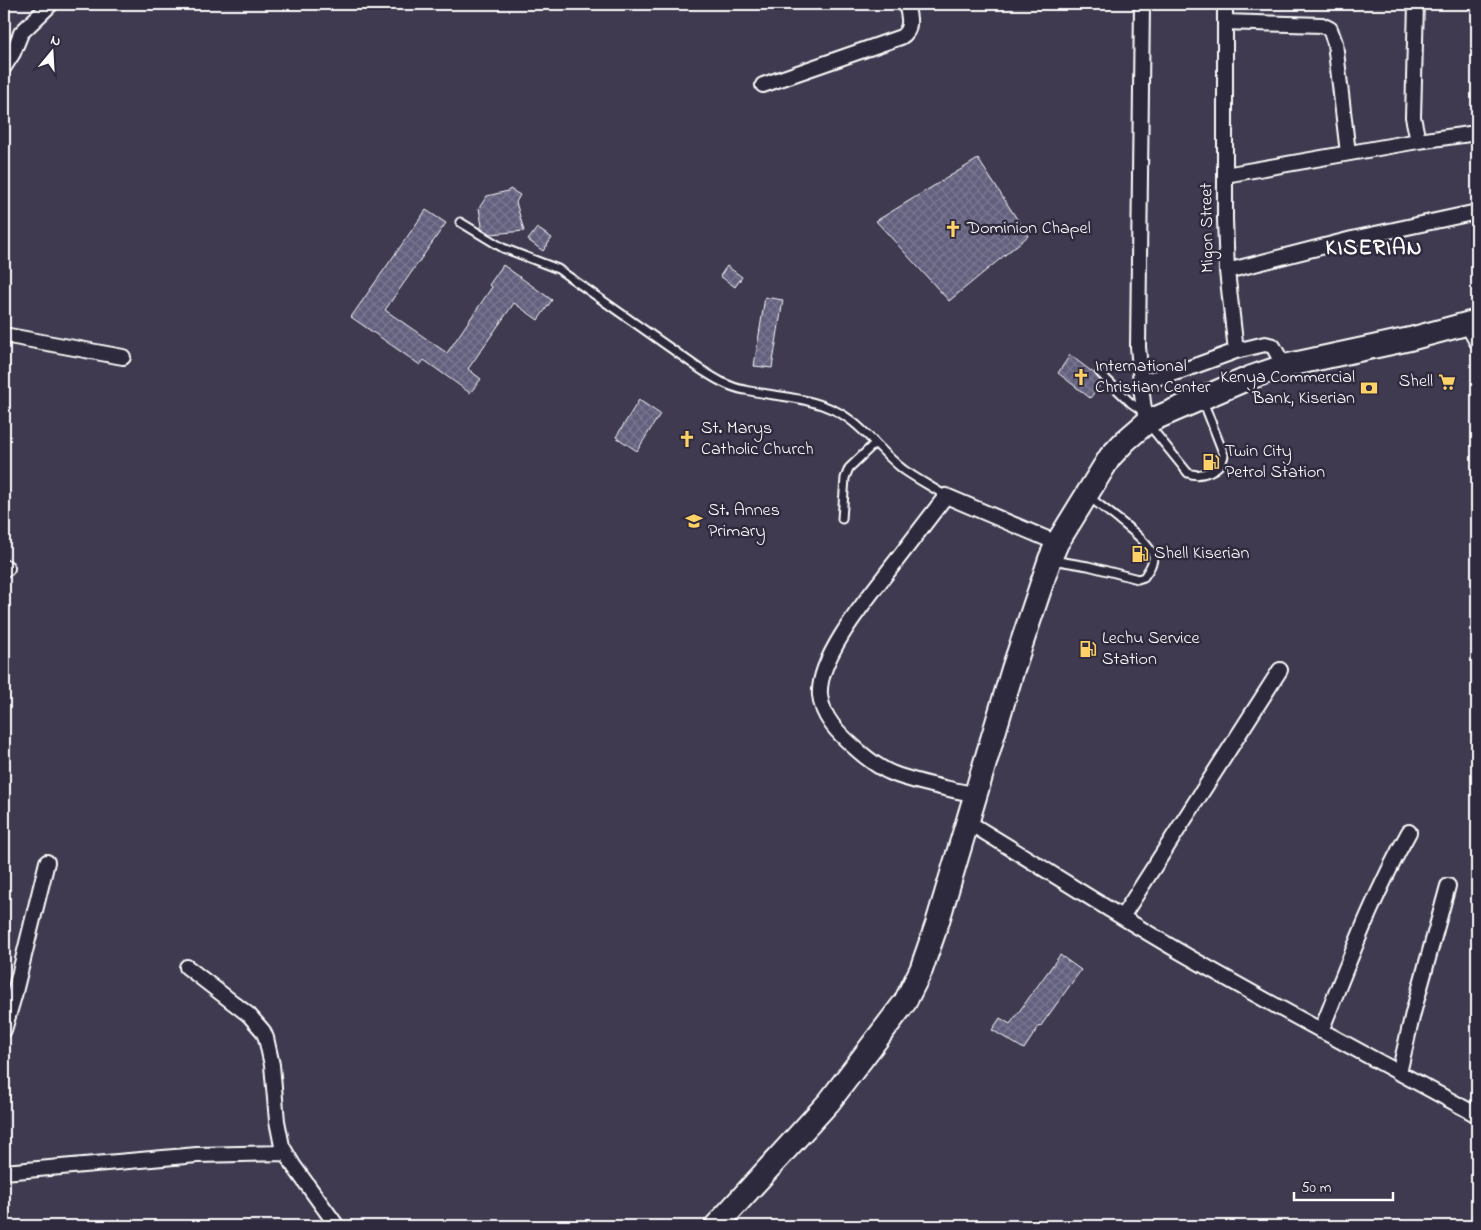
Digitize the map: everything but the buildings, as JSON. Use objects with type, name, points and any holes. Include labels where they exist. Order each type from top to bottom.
[{"type":"highway","points":[[716,1226],[829,1102],[905,1002],[922,970],[1013,669],[1054,551],[1110,457],[1146,418],[1202,398],[1249,378],[1284,366],[1410,339],[1474,329]]},
{"type":"street","points":[[4,67],[13,53],[21,33],[51,4]]},
{"type":"street","points":[[763,85],[901,37],[905,34],[909,25],[906,4]]},
{"type":"street","points":[[1142,4],[1138,347],[1142,382],[1141,394],[1146,418]]},
{"type":"street","name":"Migon Street","points":[[1225,4],[1227,272],[1236,351]]},
{"type":"street","points":[[1416,4],[1413,117],[1418,140]]},
{"type":"street","points":[[1225,22],[1322,25],[1330,29],[1335,43],[1348,153]]},
{"type":"street","points":[[1225,175],[1418,140],[1477,133]]},
{"type":"street","points":[[1227,272],[1352,239],[1477,212]]},
{"type":"street","points":[[4,335],[124,357]]},
{"type":"street","points":[[1142,382],[1236,351],[1265,344],[1273,346],[1284,366]]},
{"type":"street","points":[[975,795],[892,774],[864,756],[835,731],[822,705],[820,692],[824,669],[831,654],[857,613],[946,496],[1054,551]]},
{"type":"street","points":[[1122,917],[1280,670]]},
{"type":"street","points":[[966,821],[1122,917],[1320,1031],[1477,1115]]},
{"type":"street","points":[[1320,1031],[1379,890],[1409,832]]},
{"type":"street","points":[[4,1030],[47,862]]},
{"type":"street","points":[[1398,1073],[1448,886]]},
{"type":"street","points":[[187,967],[249,1015],[263,1031],[272,1065],[279,1135],[286,1153],[337,1226]]},
{"type":"street","points":[[4,1172],[197,1155],[286,1153]]},
{"type":"lane","points":[[460,222],[503,248],[558,269],[700,370],[724,383],[744,390],[800,398],[836,411],[857,425],[874,444],[904,470],[946,496]]},
{"type":"lane","points":[[1100,374],[1146,418],[1188,473],[1194,475],[1201,475],[1219,466],[1223,461],[1224,455],[1202,398]]},
{"type":"lane","points":[[842,519],[845,478],[849,468],[874,444]]},
{"type":"lane","points":[[1054,551],[1088,566],[1138,579],[1144,577],[1148,570],[1153,555],[1150,548],[1086,495]]},
{"type":"place","name":"Dominion Chapel","points":[[953,229]]},
{"type":"place","name":"International Christian Center","points":[[1081,377]]},
{"type":"place","name":"Shell","points":[[1447,382]]},
{"type":"place","name":"Kenya Commercial Bank, Kiserian","points":[[1369,388]]},
{"type":"place","name":"St. Marys Catholic Church","points":[[687,439]]},
{"type":"place","name":"Twin City Petrol Station","points":[[1211,462]]},
{"type":"place","name":"St. Annes Primary","points":[[694,521]]},
{"type":"place","name":"Shell Kiserian","points":[[1140,554]]},
{"type":"place","name":"Lechu Service Station","points":[[1088,649]]},
{"type":"district","name":"KISERIAN","points":[[1374,249]]}]
